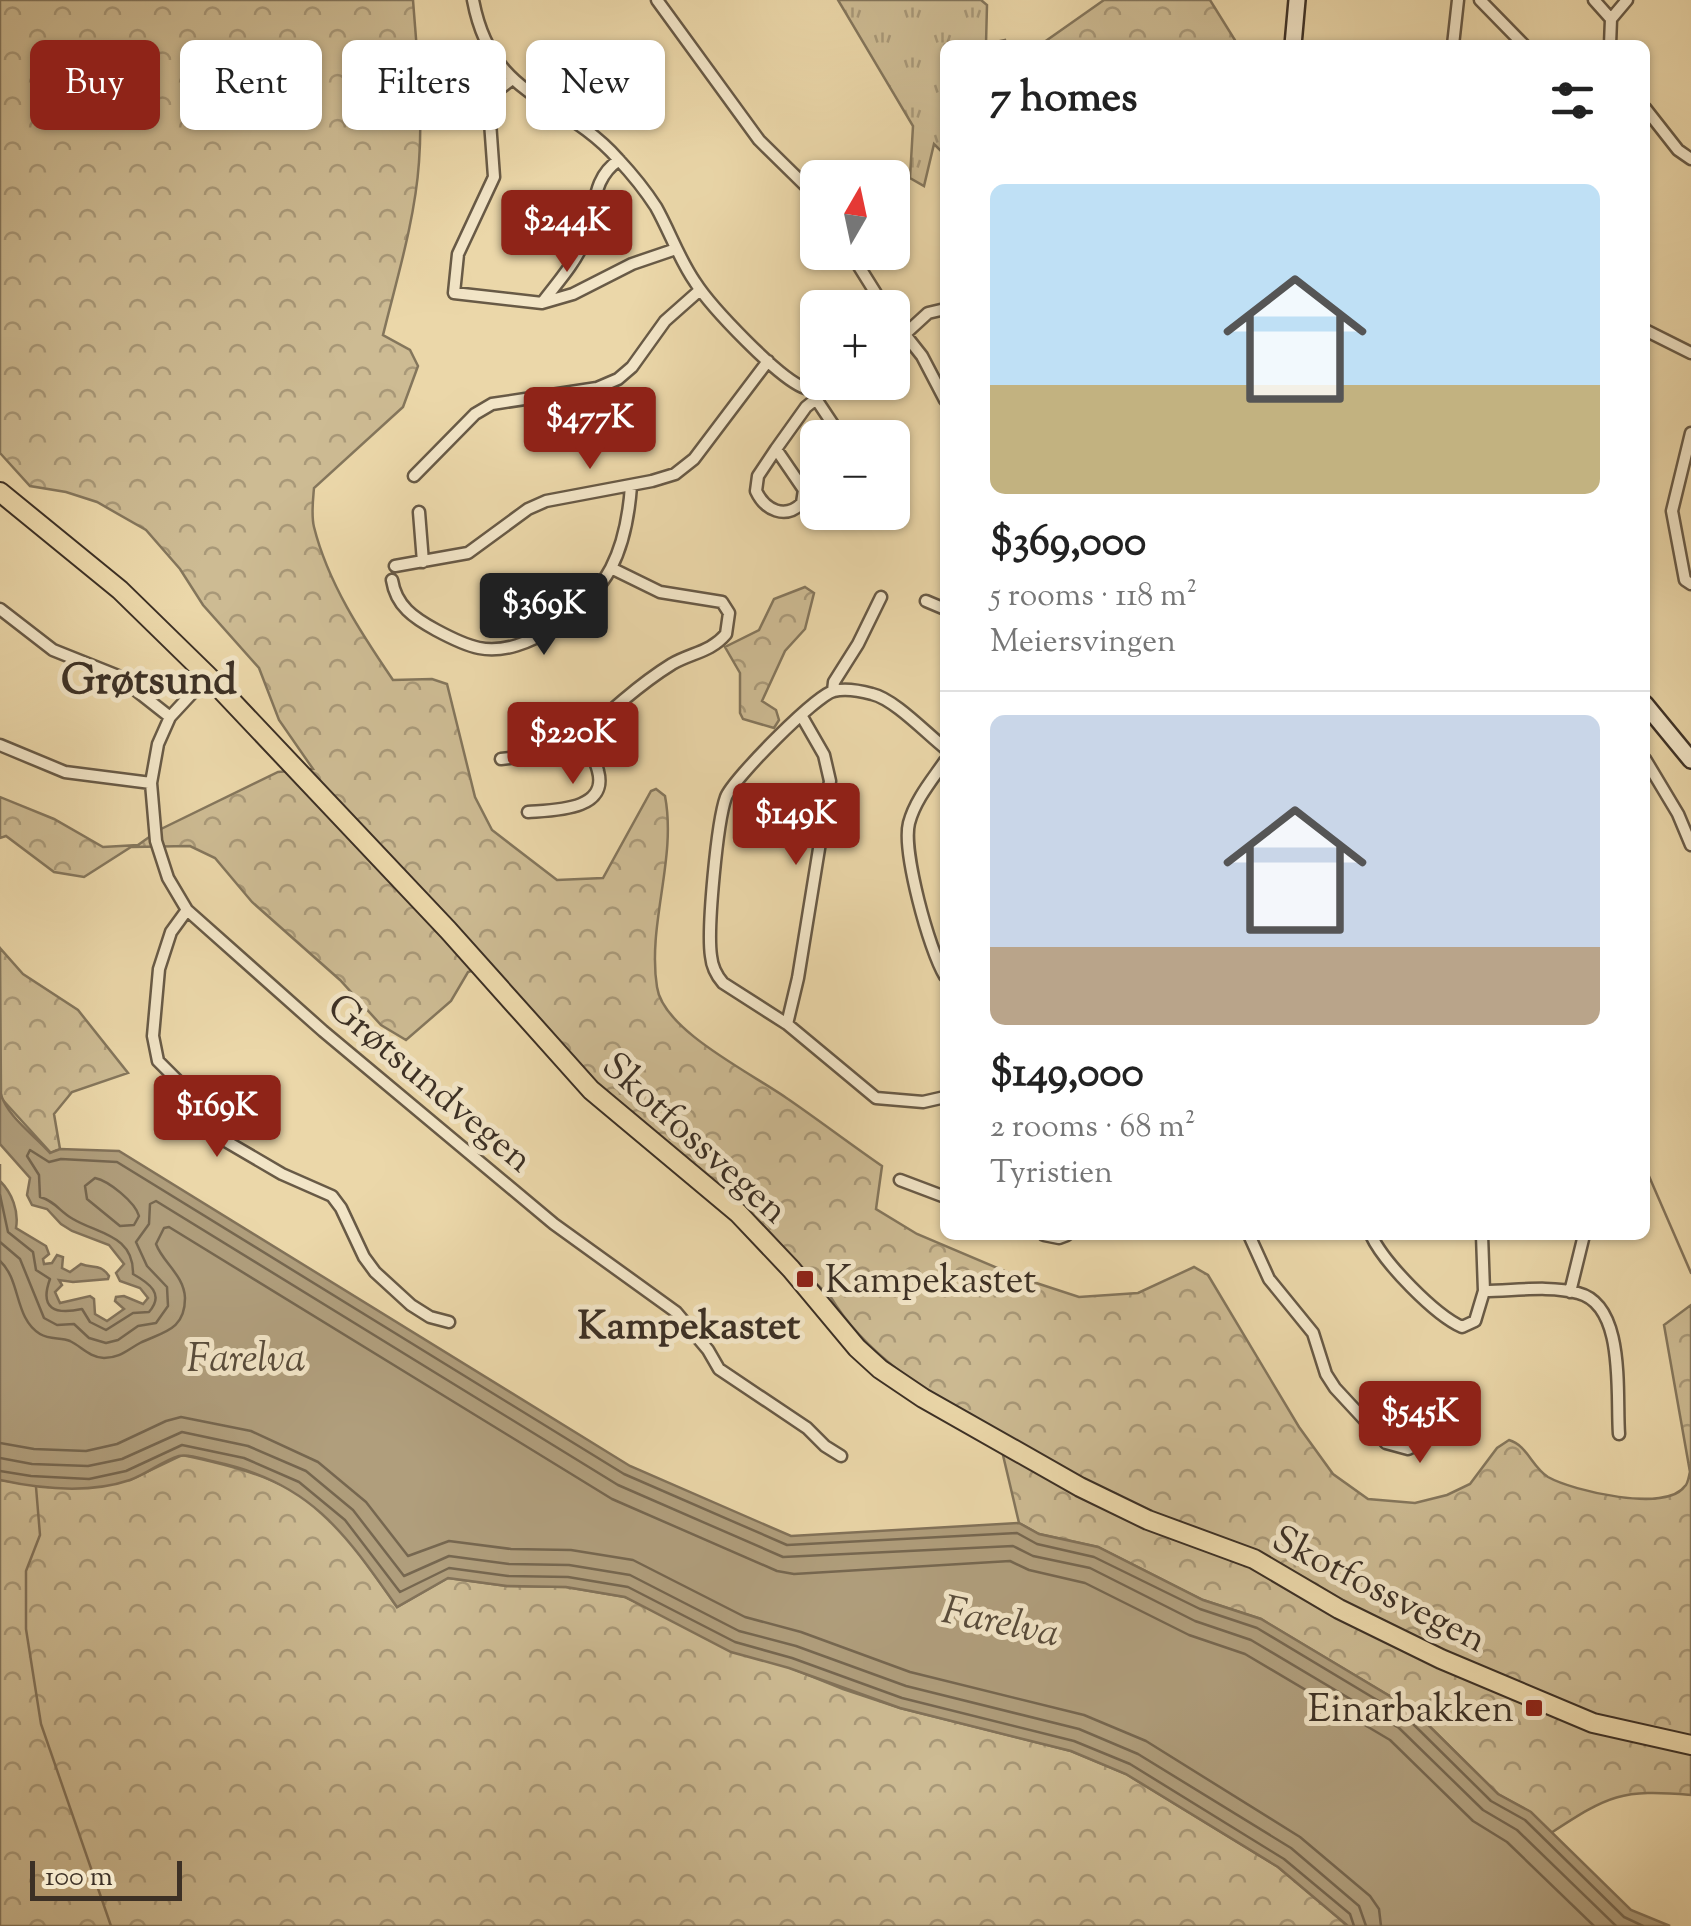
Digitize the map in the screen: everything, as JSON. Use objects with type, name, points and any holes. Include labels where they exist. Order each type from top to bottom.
[{"type":"main road","name":"Skotfossvegen","points":[[0,492],[120,590],[208,676],[437,918],[592,1090],[738,1213],[791,1269],[856,1348],[896,1381],[1092,1494],[1148,1520],[1254,1559],[1353,1616],[1442,1659],[1593,1723],[1691,1744]]},
{"type":"street","points":[[472,0],[485,40],[511,80],[587,129],[619,160],[650,199],[700,290],[768,361],[800,386]]},
{"type":"street","points":[[657,0],[750,130],[800,180]]},
{"type":"street","points":[[1294,40],[1297,0]]},
{"type":"street","points":[[1454,40],[1458,0]]},
{"type":"street","points":[[1480,0],[1519,40]]},
{"type":"street","points":[[1594,0],[1612,19]]},
{"type":"street","points":[[1610,40],[1612,19],[1627,0]]},
{"type":"street","points":[[511,80],[498,90],[489,108],[494,177],[462,242],[454,293],[542,303],[573,294],[632,264],[676,249]]},
{"type":"street","points":[[1650,114],[1678,150],[1691,159]]},
{"type":"street","points":[[542,303],[576,257],[587,235],[600,179],[619,160]]},
{"type":"street","points":[[414,476],[475,414],[492,404],[597,388],[618,380],[640,358],[665,322],[700,290]]},
{"type":"street","points":[[910,329],[928,314],[940,310]]},
{"type":"street","points":[[1650,332],[1691,353]]},
{"type":"street","points":[[910,342],[940,390]]},
{"type":"street","points":[[395,566],[458,556],[477,548],[536,505],[674,474],[694,459],[768,361]]},
{"type":"street","points":[[776,449],[804,490],[802,504],[790,512],[767,506],[756,491],[758,476],[776,449],[812,400]]},
{"type":"street","points":[[1691,433],[1672,511],[1686,580],[1691,584]]},
{"type":"street","points":[[392,580],[402,606],[426,625],[466,644],[498,650],[522,645],[543,636],[597,587],[611,568],[624,532],[631,486]]},
{"type":"street","points":[[419,512],[422,562]]},
{"type":"street","points":[[501,759],[544,754],[586,742],[598,723],[662,671],[716,644],[726,634],[729,613],[722,602],[660,592],[611,568]]},
{"type":"street","points":[[881,598],[834,682],[833,691],[741,774],[726,798],[710,939],[713,965],[723,983],[787,1024],[876,1098],[923,1102],[940,1098]]},
{"type":"street","points":[[926,601],[940,607]]},
{"type":"street","points":[[0,609],[53,650],[118,676],[170,717]]},
{"type":"street","name":"Grøtsundvegen","points":[[208,676],[170,717],[158,744],[151,783],[156,842],[168,878],[187,910],[323,1031],[554,1224],[676,1312],[708,1350],[718,1369],[807,1428],[824,1446],[841,1456]]},
{"type":"street","points":[[833,691],[880,696],[940,744]]},
{"type":"street","points":[[1650,710],[1691,760]]},
{"type":"street","points":[[787,1024],[830,780],[824,755],[802,716]]},
{"type":"street","points":[[528,812],[578,806],[593,796],[599,774],[586,742]]},
{"type":"street","points":[[0,745],[65,772],[151,783]]},
{"type":"street","points":[[1650,767],[1678,814],[1691,846]]},
{"type":"street","points":[[940,769],[914,809],[908,830],[928,936],[940,962]]},
{"type":"street","points":[[187,910],[172,932],[159,970],[153,1036],[158,1061],[198,1102],[218,1136],[282,1174],[332,1196],[375,1272],[411,1306],[449,1322]]},
{"type":"street","points":[[900,1180],[940,1195]]},
{"type":"street","points":[[1251,1240],[1269,1280],[1313,1333],[1330,1382],[1386,1443],[1415,1447],[1436,1426]]},
{"type":"street","points":[[1374,1240],[1390,1266],[1459,1326],[1468,1326],[1475,1320],[1484,1291],[1482,1240]]},
{"type":"street","points":[[1570,1292],[1583,1240]]},
{"type":"street","points":[[1484,1291],[1570,1292],[1593,1299],[1609,1321],[1619,1434]]},
{"type":"green space","points":[[0,0],[413,0],[416,40],[342,40],[342,130],[420,130],[410,227],[383,335],[410,350],[418,366],[403,407],[314,488],[313,522],[337,588],[393,680],[432,679],[447,684],[475,797],[492,830],[557,880],[603,878],[651,791],[656,789],[665,796],[668,820],[655,963],[657,987],[675,1020],[712,1050],[882,1166],[876,1209],[917,1234],[1021,1278],[1079,1297],[1138,1293],[1194,1267],[1208,1275],[1299,1427],[1333,1474],[1368,1499],[1415,1503],[1447,1495],[1470,1484],[1497,1448],[1509,1440],[1520,1446],[1548,1477],[1560,1483],[1619,1497],[1659,1498],[1675,1494],[1686,1485],[1690,1472],[1664,1325],[1691,1305],[1691,1795],[1648,1793],[1616,1798],[1551,1833],[1530,1812],[1498,1794],[1413,1710],[1261,1619],[1203,1600],[1098,1547],[1039,1534],[1019,1523],[998,1434],[927,1391],[883,1358],[830,1296],[612,1101],[490,965],[468,972],[451,1001],[406,1040],[381,1025],[340,980],[252,902],[215,858],[190,846],[131,847],[84,877],[54,872],[6,836],[0,838],[0,797],[54,819],[103,847],[138,845],[159,830],[278,772],[313,769],[279,720],[259,668],[203,605],[180,569],[146,530],[97,502],[30,486],[0,453]]},
{"type":"green space","points":[[838,0],[981,0],[987,5],[986,40],[940,40],[940,150],[934,144],[924,186],[910,178],[913,126]]},
{"type":"green space","points":[[1104,0],[1210,0],[1235,40],[1047,40]]},
{"type":"green space","points":[[805,587],[814,593],[805,629],[785,651],[762,701],[776,710],[779,720],[774,728],[743,719],[740,673],[725,647],[759,630],[774,599]]},
{"type":"green space","points":[[0,948],[23,974],[78,1010],[128,1073],[72,1092],[54,1114],[60,1149],[51,1153],[1,1098]]},
{"type":"green space","points":[[182,1455],[247,1471],[307,1500],[341,1531],[397,1607],[448,1578],[507,1586],[566,1587],[625,1597],[843,1689],[900,1708],[1071,1751],[1126,1774],[1278,1867],[1348,1926],[0,1926],[0,1480],[48,1487],[130,1480]]},
{"type":"water","name":"Farelva","points":[[0,1091],[15,1118],[50,1153],[60,1149],[119,1151],[630,1466],[791,1536],[1019,1523],[1039,1534],[1098,1547],[1203,1600],[1261,1619],[1413,1710],[1498,1794],[1531,1812],[1631,1910],[1670,1926],[1348,1926],[1278,1867],[1126,1774],[1071,1751],[900,1708],[789,1668],[731,1652],[625,1597],[566,1587],[507,1586],[448,1578],[397,1607],[360,1556],[322,1514],[301,1497],[249,1471],[183,1455],[130,1480],[98,1487],[48,1488],[0,1480],[0,1181],[14,1203],[16,1228],[46,1246],[49,1254],[43,1259],[44,1264],[52,1263],[57,1255],[63,1257],[62,1268],[70,1272],[81,1264],[99,1268],[109,1276],[73,1282],[59,1280],[62,1285],[55,1292],[60,1303],[90,1296],[94,1299],[95,1314],[107,1321],[124,1309],[115,1301],[116,1297],[143,1304],[148,1298],[140,1288],[120,1281],[116,1273],[124,1264],[109,1245],[72,1231],[47,1209],[32,1205],[27,1195],[30,1178],[0,1144]]},
{"type":"waterway","points":[[1650,1179],[1691,1273]]},
{"type":"waterway","points":[[36,1487],[40,1535],[26,1571],[26,1629],[41,1724],[111,1926]]},
{"type":"place","name":"Kampekastet","points":[[805,1279]]},
{"type":"place","name":"Einarbakken","points":[[1534,1708]]},
{"type":"district","name":"Grøtsund","points":[[149,678]]},
{"type":"district","name":"Kampekastet","points":[[689,1324]]}]
